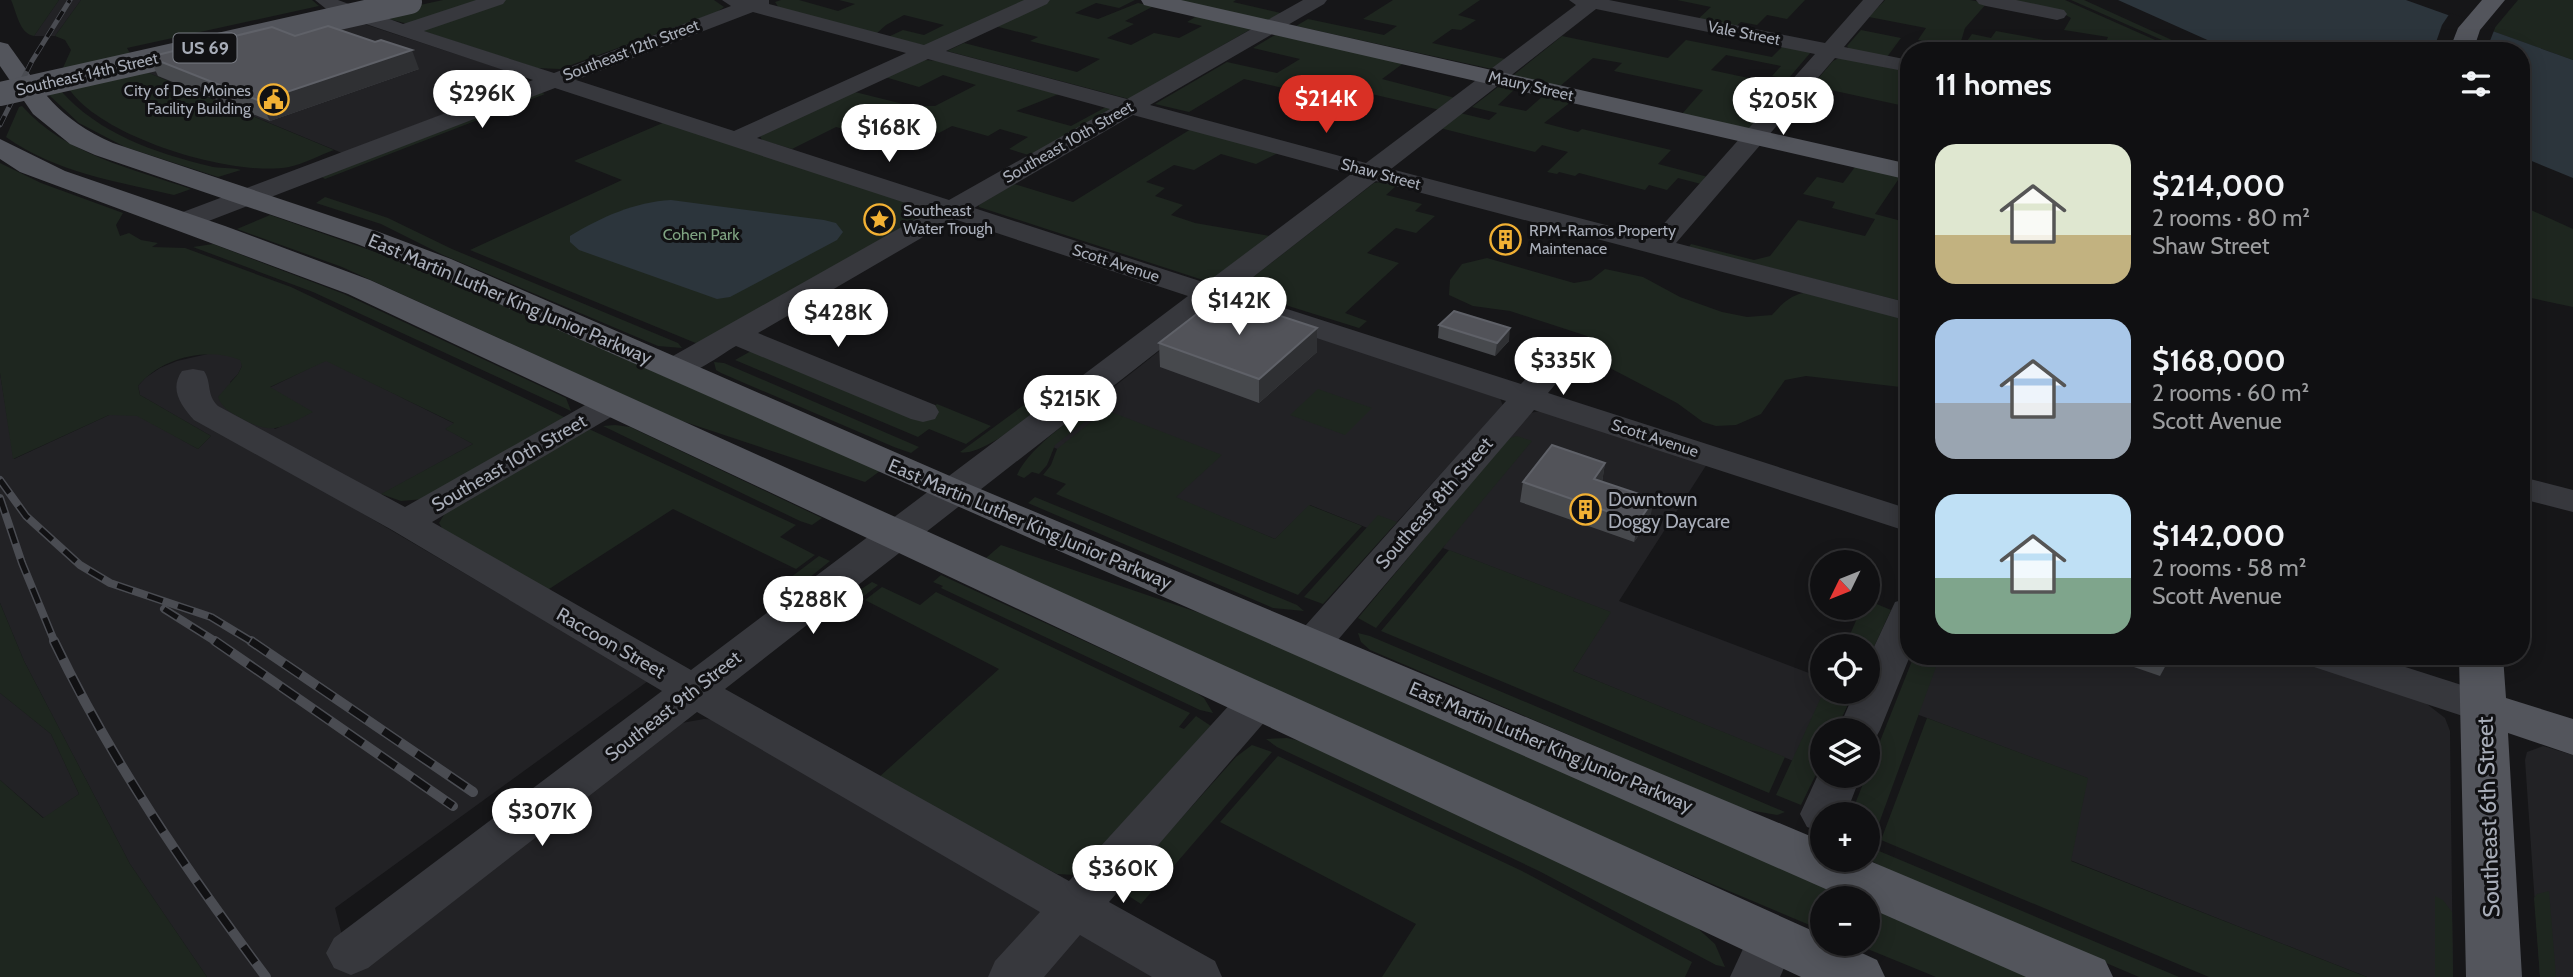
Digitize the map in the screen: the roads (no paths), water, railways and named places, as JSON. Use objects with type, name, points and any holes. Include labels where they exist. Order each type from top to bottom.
[{"type":"main road","name":"Maury Street","points":[[1152,0],[1900,170]]},
{"type":"main road","points":[[2464,42],[2469,28],[2494,0]]},
{"type":"main road","name":"Southeast 14th Street","points":[[0,87],[408,1]]},
{"type":"main road","name":"Southeast 14th Street","points":[[0,94],[408,1]]},
{"type":"main road","name":"East Martin Luther King Junior Parkway","points":[[0,49],[41,109],[79,138],[104,149],[368,238],[440,266],[1311,645],[1810,826]]},
{"type":"main road","points":[[0,147],[30,166],[55,177],[184,221],[359,287],[897,534],[1258,701],[1764,958],[1857,977]]},
{"type":"main road","points":[[2483,682],[2573,737]]},
{"type":"main road","name":"Southeast 6th Street","points":[[2483,682],[2494,977]]},
{"type":"main road","name":"East Martin Luther King Junior Parkway","points":[[1880,864],[2085,977]]},
{"type":"street","name":"Scott Avenue","points":[[325,0],[337,8],[402,31],[1900,518]]},
{"type":"street","points":[[402,31],[496,0]]},
{"type":"street","points":[[736,139],[1040,0]]},
{"type":"street","name":"Southeast 10th Street","points":[[675,368],[1317,0]]},
{"type":"street","points":[[1659,246],[1874,0]]},
{"type":"street","points":[[1986,0],[2057,14]]},
{"type":"street","name":"Vale Street","points":[[1589,1],[1900,63]]},
{"type":"street","name":"Southeast 9th Street","points":[[351,953],[1494,77],[1589,1]]},
{"type":"street","name":"Shaw Street","points":[[749,2],[1371,171],[1900,310]]},
{"type":"street","name":"Southeast 12th Street","points":[[184,221],[554,80],[749,2]]},
{"type":"street","points":[[734,334],[923,412]]},
{"type":"street","name":"Southeast 8th Street","points":[[1311,645],[1558,362]]},
{"type":"street","name":"Raccoon Street","points":[[193,378],[191,390],[194,403],[206,413],[405,522],[693,690],[1198,977]]},
{"type":"street","name":"Southeast 10th Street","points":[[405,522],[612,403]]},
{"type":"street","points":[[2530,490],[2573,501]]},
{"type":"street","points":[[1864,718],[1900,632]]},
{"type":"street","points":[[2380,665],[2483,682]]},
{"type":"street","points":[[1013,977],[1258,701]]},
{"type":"railway","points":[[0,125],[32,61],[70,0]]},
{"type":"railway","points":[[0,480],[26,516],[80,565],[110,583],[211,617],[253,643]]},
{"type":"railway","points":[[0,498],[22,563],[55,643]]},
{"type":"railway","points":[[164,609],[217,642]]},
{"type":"railway","points":[[54,641],[76,686],[125,772],[207,896],[266,977]]},
{"type":"railway","points":[[217,642],[453,806]]},
{"type":"railway","points":[[253,643],[473,792]]},
{"type":"place","name":"City of Des Moines Facility Building","points":[[274,99]]},
{"type":"place","name":"Southeast Water Trough","points":[[880,219]]},
{"type":"place","name":"RPM-Ramos Property Maintenace","points":[[1506,239]]},
{"type":"place","name":"Downtown Doggy Daycare","points":[[1585,510]]},
{"type":"park label","name":"Cohen Park","points":[[701,234]]}]
